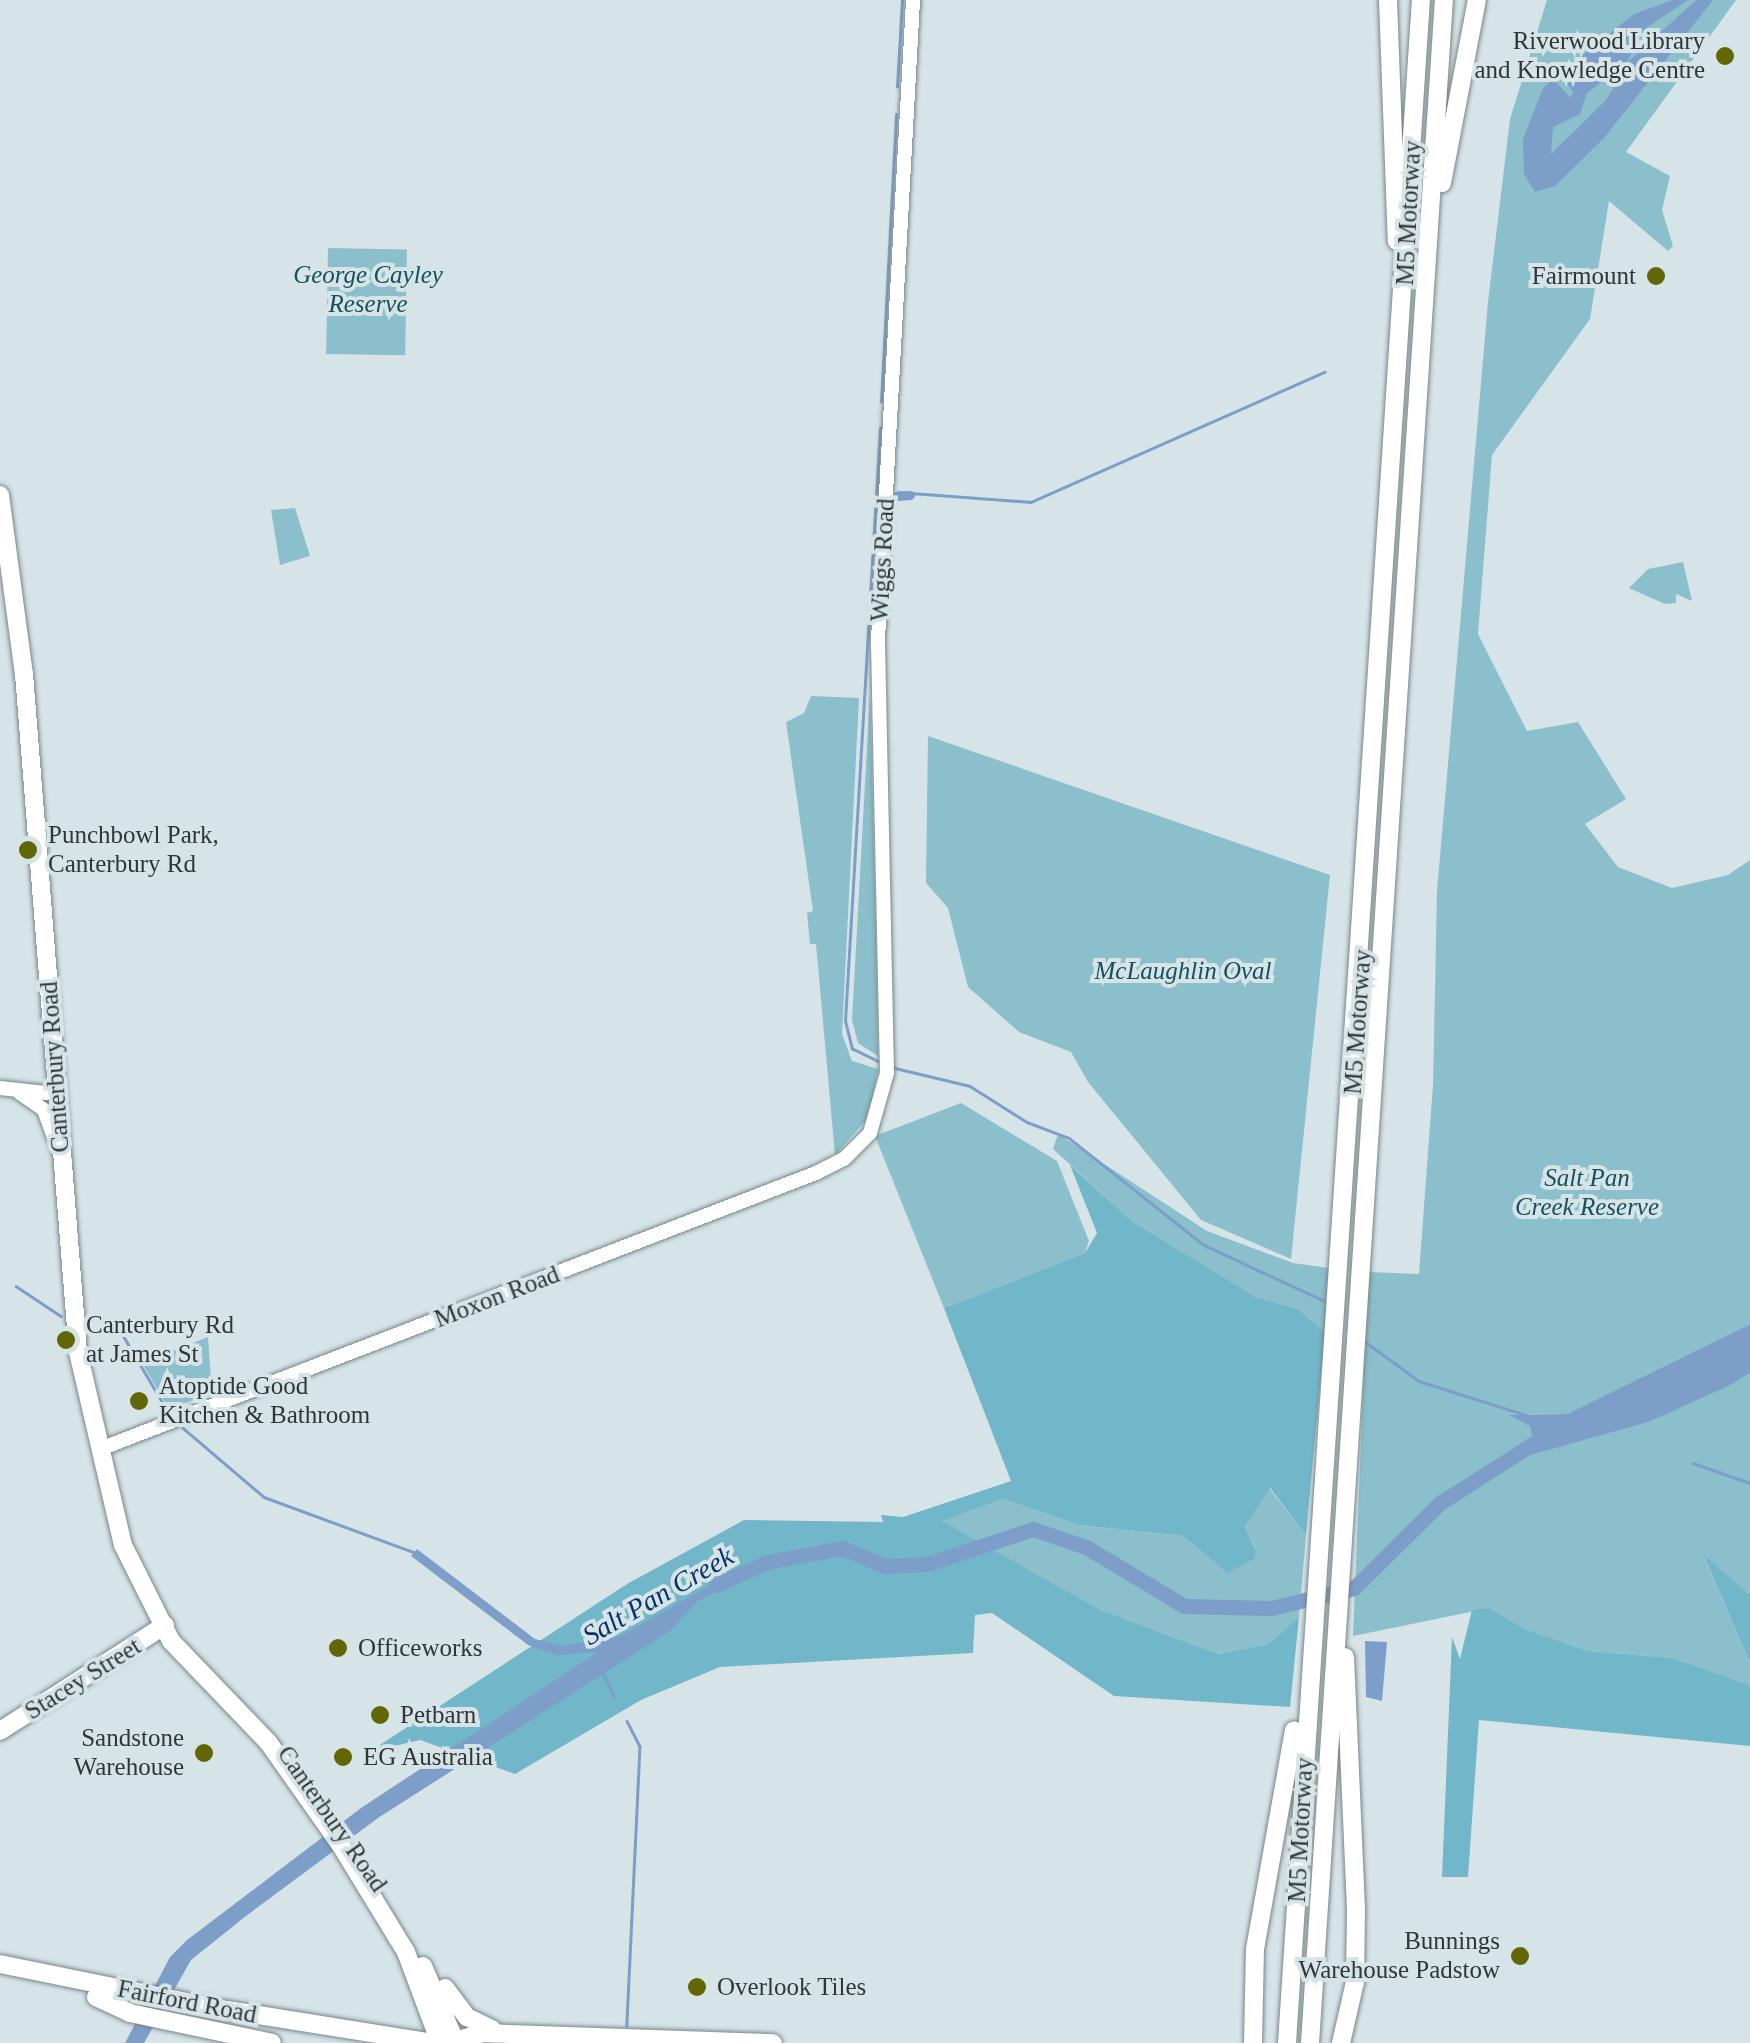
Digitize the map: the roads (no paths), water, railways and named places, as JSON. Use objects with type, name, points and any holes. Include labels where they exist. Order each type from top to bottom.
[{"type":"highway","points":[[1388,0],[1399,382]]},
{"type":"highway","name":"M5 Motorway","points":[[1310,2043],[1338,1681],[1352,1241],[1421,0]]},
{"type":"highway","name":"M5 Motorway","points":[[1287,2043],[1305,1679],[1324,1472],[1352,1241],[1444,0]]},
{"type":"highway","points":[[1422,332],[1477,0]]},
{"type":"highway","name":"Canterbury Road","points":[[0,494],[15,575],[78,1352],[128,1560],[164,1625],[266,1726],[334,1824],[417,1954],[447,2042]]},
{"type":"highway","name":"Stacey Street","points":[[0,1731],[164,1625]]},
{"type":"highway","points":[[1242,2043],[1305,1679]]},
{"type":"highway","points":[[1338,1681],[1356,1909],[1347,2038]]},
{"type":"highway","name":"Canterbury Road","points":[[347,1845],[406,1952],[447,2042]]},
{"type":"highway","points":[[417,1954],[433,1966],[467,2017],[517,2034],[773,2043]]},
{"type":"highway","name":"Fairford Road","points":[[0,1964],[135,2004],[447,2042],[517,2034]]},
{"type":"highway","name":"Fairford Road","points":[[0,1976],[354,2043]]},
{"type":"highway","points":[[135,2004],[272,2043]]},
{"type":"highway","points":[[1249,2018],[1253,2043]]},
{"type":"main road","name":"Wiggs Road","points":[[878,1120],[887,1065],[878,639],[912,0]]},
{"type":"main road","points":[[0,1080],[56,1086]]},
{"type":"main road","points":[[0,1088],[46,1093],[56,1086]]},
{"type":"main road","points":[[20,1093],[44,1110],[62,1156]]},
{"type":"main road","name":"Moxon Road","points":[[100,1449],[816,1173],[854,1152],[878,1120]]},
{"type":"waterway","points":[[897,87],[902,0]]},
{"type":"waterway","points":[[881,402],[896,114]]},
{"type":"waterway","points":[[898,492],[1031,502],[1325,372]]},
{"type":"waterway","points":[[879,1062],[852,1049],[845,1021],[880,428]]},
{"type":"waterway","points":[[897,496],[910,495]]},
{"type":"waterway","points":[[891,1067],[970,1086],[1027,1122],[1069,1138],[1204,1245],[1327,1302]]},
{"type":"waterway","points":[[16,1286],[61,1316]]},
{"type":"waterway","points":[[88,1315],[114,1320],[170,1415]]},
{"type":"waterway","points":[[1363,1340],[1419,1381],[1526,1415]]},
{"type":"waterway","points":[[183,1428],[264,1497],[416,1553]]},
{"type":"waterway","name":"Salt Pan Creek","points":[[716,1585],[767,1562],[842,1548],[885,1566],[927,1564],[1033,1529],[1086,1547],[1184,1606],[1271,1608],[1354,1588],[1440,1503],[1548,1434]]},
{"type":"waterway","points":[[1693,1463],[1750,1483]]},
{"type":"waterway","points":[[602,1671],[614,1696]]},
{"type":"waterway","points":[[627,1721],[640,1746],[627,2026]]},
{"type":"place","name":"Riverwood Library and Knowledge Centre","points":[[1725,56]]},
{"type":"place","name":"Fairmount","points":[[1656,276]]},
{"type":"place","name":"Punchbowl Park, Canterbury Rd","points":[[28,850]]},
{"type":"place","name":"Canterbury Rd at James St","points":[[66,1340]]},
{"type":"place","name":"Atoptide Good Kitchen & Bathroom","points":[[139,1401]]},
{"type":"place","name":"Officeworks","points":[[338,1648]]},
{"type":"place","name":"Petbarn","points":[[380,1715]]},
{"type":"place","name":"Sandstone Warehouse","points":[[204,1753]]},
{"type":"place","name":"EG Australia","points":[[343,1757]]},
{"type":"place","name":"Bunnings Warehouse Padstow","points":[[1520,1956]]},
{"type":"place","name":"Overlook Tiles","points":[[697,1987]]},
{"type":"park label","name":"George Cayley Reserve","points":[[368,290]]},
{"type":"park label","name":"McLaughlin Oval","points":[[1183,971]]},
{"type":"park label","name":"Salt Pan Creek Reserve","points":[[1587,1194]]}]
